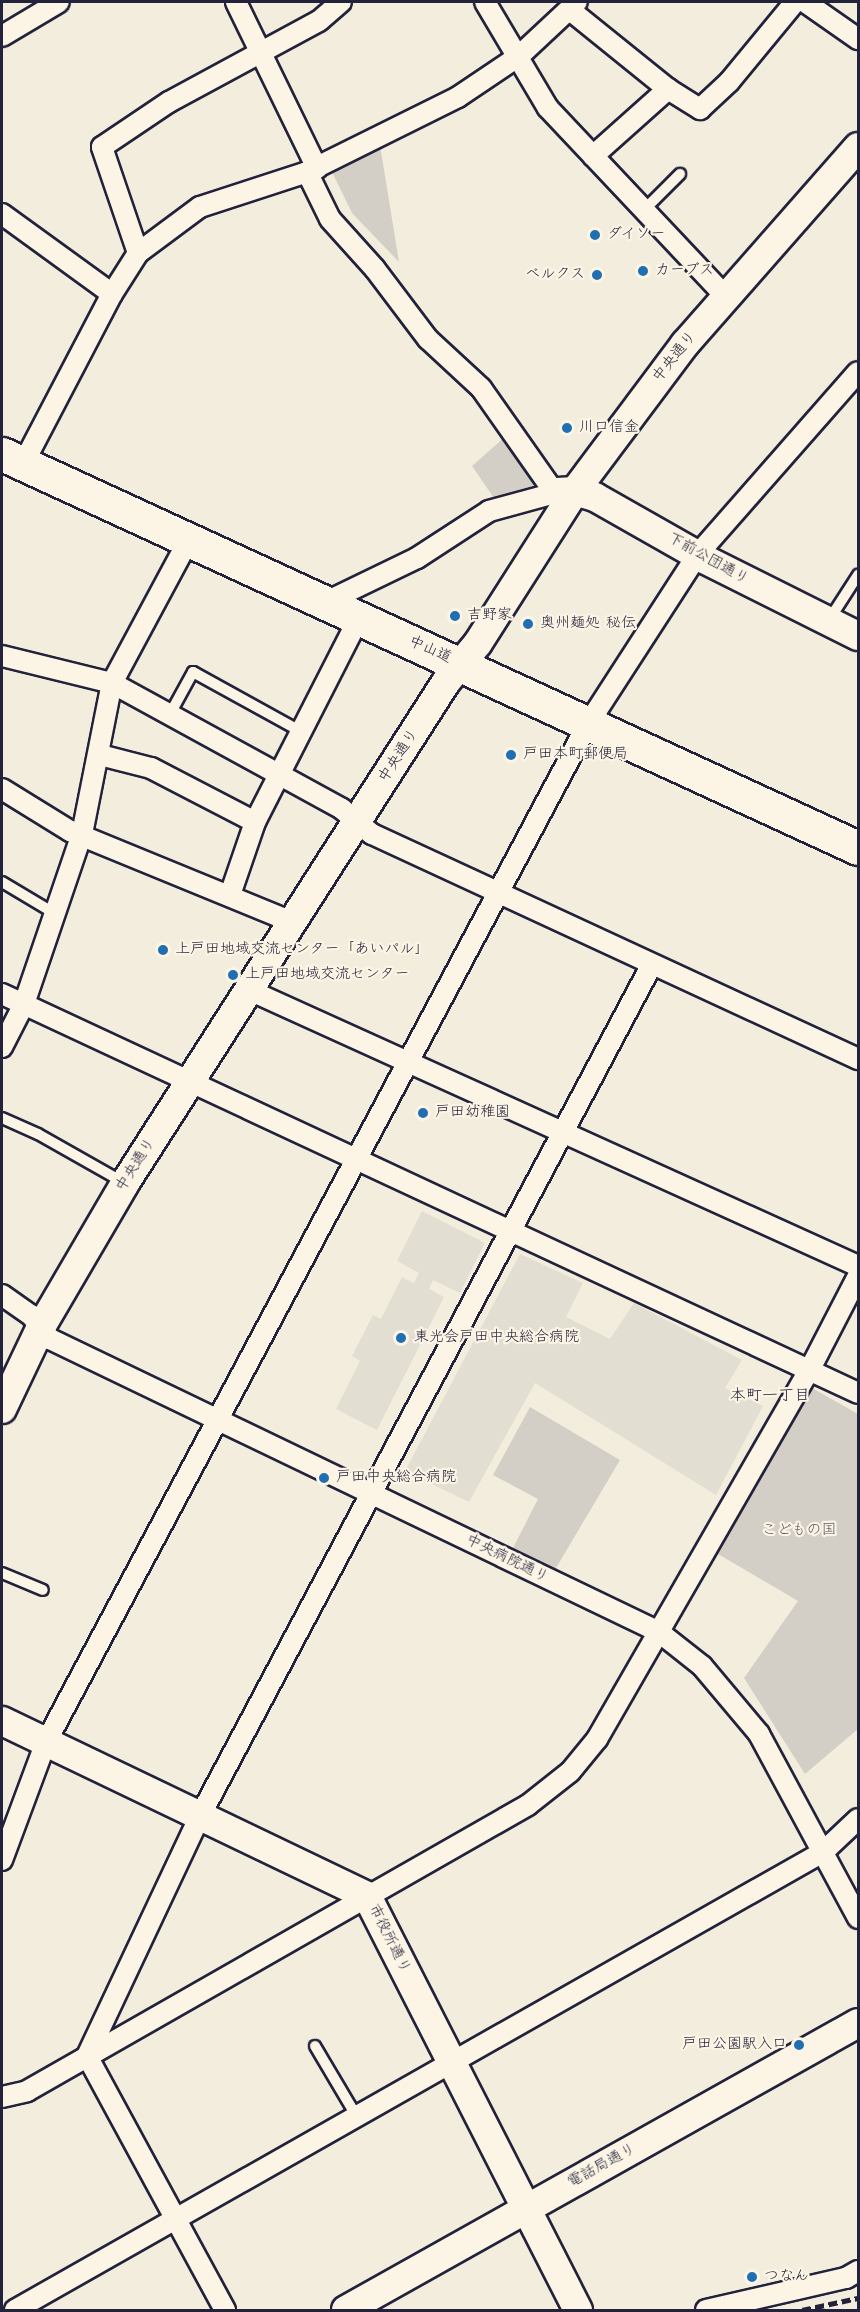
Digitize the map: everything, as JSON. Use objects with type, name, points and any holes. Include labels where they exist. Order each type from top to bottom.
[{"type":"highway","name":"中山道","points":[[12,459],[187,543],[326,602],[858,848]]},
{"type":"street","points":[[236,2],[263,50],[330,219],[375,269],[429,339],[481,388],[564,497],[489,512],[417,558],[326,602]]},
{"type":"street","points":[[138,253],[102,147],[170,102],[319,21],[341,2]]},
{"type":"street","points":[[485,2],[548,108],[725,296]]},
{"type":"street","points":[[12,459],[138,253],[200,207],[312,170],[458,97],[519,56],[574,6],[668,89],[700,109],[729,82],[795,2]]},
{"type":"street","points":[[805,2],[858,39]]},
{"type":"street","points":[[2,36],[49,4]]},
{"type":"street","points":[[593,156],[668,89]]},
{"type":"street","name":"中央通り","points":[[3,1402],[41,1327],[125,1183],[357,821],[461,664],[564,497],[725,296],[858,147]]},
{"type":"street","points":[[2,214],[112,294]]},
{"type":"street","points":[[2,1860],[46,1742],[500,895],[588,724],[698,554],[858,372]]},
{"type":"street","name":"下前公団通り","points":[[564,497],[595,497],[698,554],[858,636]]},
{"type":"street","points":[[2,1047],[24,1004],[82,834],[100,755],[112,683],[187,543]]},
{"type":"street","points":[[230,895],[255,822],[359,618]]},
{"type":"street","points":[[2,656],[112,683],[279,773],[357,821],[372,834],[858,1059]]},
{"type":"street","points":[[100,755],[151,768],[255,822]]},
{"type":"street","points":[[2,789],[70,831],[292,922]]},
{"type":"street","points":[[87,2056],[200,1816],[652,964]]},
{"type":"street","points":[[249,990],[858,1266]]},
{"type":"street","points":[[2,994],[188,1083],[858,1393]]},
{"type":"street","points":[[2,2097],[27,2091],[528,1805],[570,1772],[597,1739],[810,1370],[858,1276]]},
{"type":"street","name":"中央病院通り","points":[[2,1296],[31,1315],[50,1339],[659,1632],[702,1666],[754,1726],[858,1918]]},
{"type":"street","name":"市役所通り","points":[[2,1721],[367,1896],[578,2310]]},
{"type":"street","points":[[15,2310],[823,1852],[858,1819]]},
{"type":"street","name":"電話局通り","points":[[346,2310],[858,2023]]},
{"type":"street","points":[[87,2056],[225,2310]]},
{"type":"street","points":[[706,2310],[846,2278],[858,2271]]},
{"type":"lane","points":[[644,210],[680,174]]},
{"type":"lane","points":[[828,621],[858,575]]},
{"type":"lane","points":[[170,714],[193,672],[300,731]]},
{"type":"lane","points":[[2,882],[54,913]]},
{"type":"lane","points":[[2,1118],[38,1134],[125,1183]]},
{"type":"lane","points":[[2,1573],[43,1590]]},
{"type":"lane","points":[[315,2046],[357,2117]]},
{"type":"shaded area","points":[[422,1211],[485,1243],[460,1293],[433,1280],[429,1289],[444,1297],[377,1430],[336,1409],[360,1361],[352,1356],[373,1315],[381,1319],[402,1277],[414,1283],[419,1273],[397,1261]]},
{"type":"shaded area","points":[[520,1254],[583,1283],[566,1317],[610,1339],[634,1303],[742,1360],[725,1388],[763,1406],[716,1495],[535,1383],[469,1502],[405,1471]]},
{"type":"green space","points":[[380,145],[399,262],[352,213],[331,170]]},
{"type":"green space","points":[[507,435],[538,476],[531,489],[494,498],[472,466]]},
{"type":"green space","name":"こどもの国","points":[[812,1388],[858,1414],[858,1729],[805,1774],[744,1678],[798,1601],[718,1554]]},
{"type":"green space","points":[[530,1407],[620,1460],[556,1568],[513,1548],[538,1499],[493,1475]]},
{"type":"railway","points":[[802,2310],[858,2298]]},
{"type":"place","name":"ダイソー","points":[[595,235]]},
{"type":"place","name":"カーブス","points":[[643,271]]},
{"type":"place","name":"ベルクス","points":[[597,275]]},
{"type":"place","name":"川口信金","points":[[567,428]]},
{"type":"place","name":"吉野家","points":[[455,616]]},
{"type":"place","name":"奥州麺処 秘伝","points":[[528,624]]},
{"type":"place","name":"戸田本町郵便局","points":[[511,755]]},
{"type":"place","name":"上戸田地域交流センター「あいパル」","points":[[163,950]]},
{"type":"place","name":"上戸田地域交流センター","points":[[233,975]]},
{"type":"place","name":"戸田幼稚園","points":[[423,1113]]},
{"type":"place","name":"東光会戸田中央総合病院","points":[[401,1338]]},
{"type":"place","name":"戸田中央総合病院","points":[[324,1478]]},
{"type":"place","name":"戸田公園駅入口","points":[[799,2045]]},
{"type":"place","name":"つなん","points":[[752,2277]]},
{"type":"district","name":"本町一丁目","points":[[770,1396]]}]
